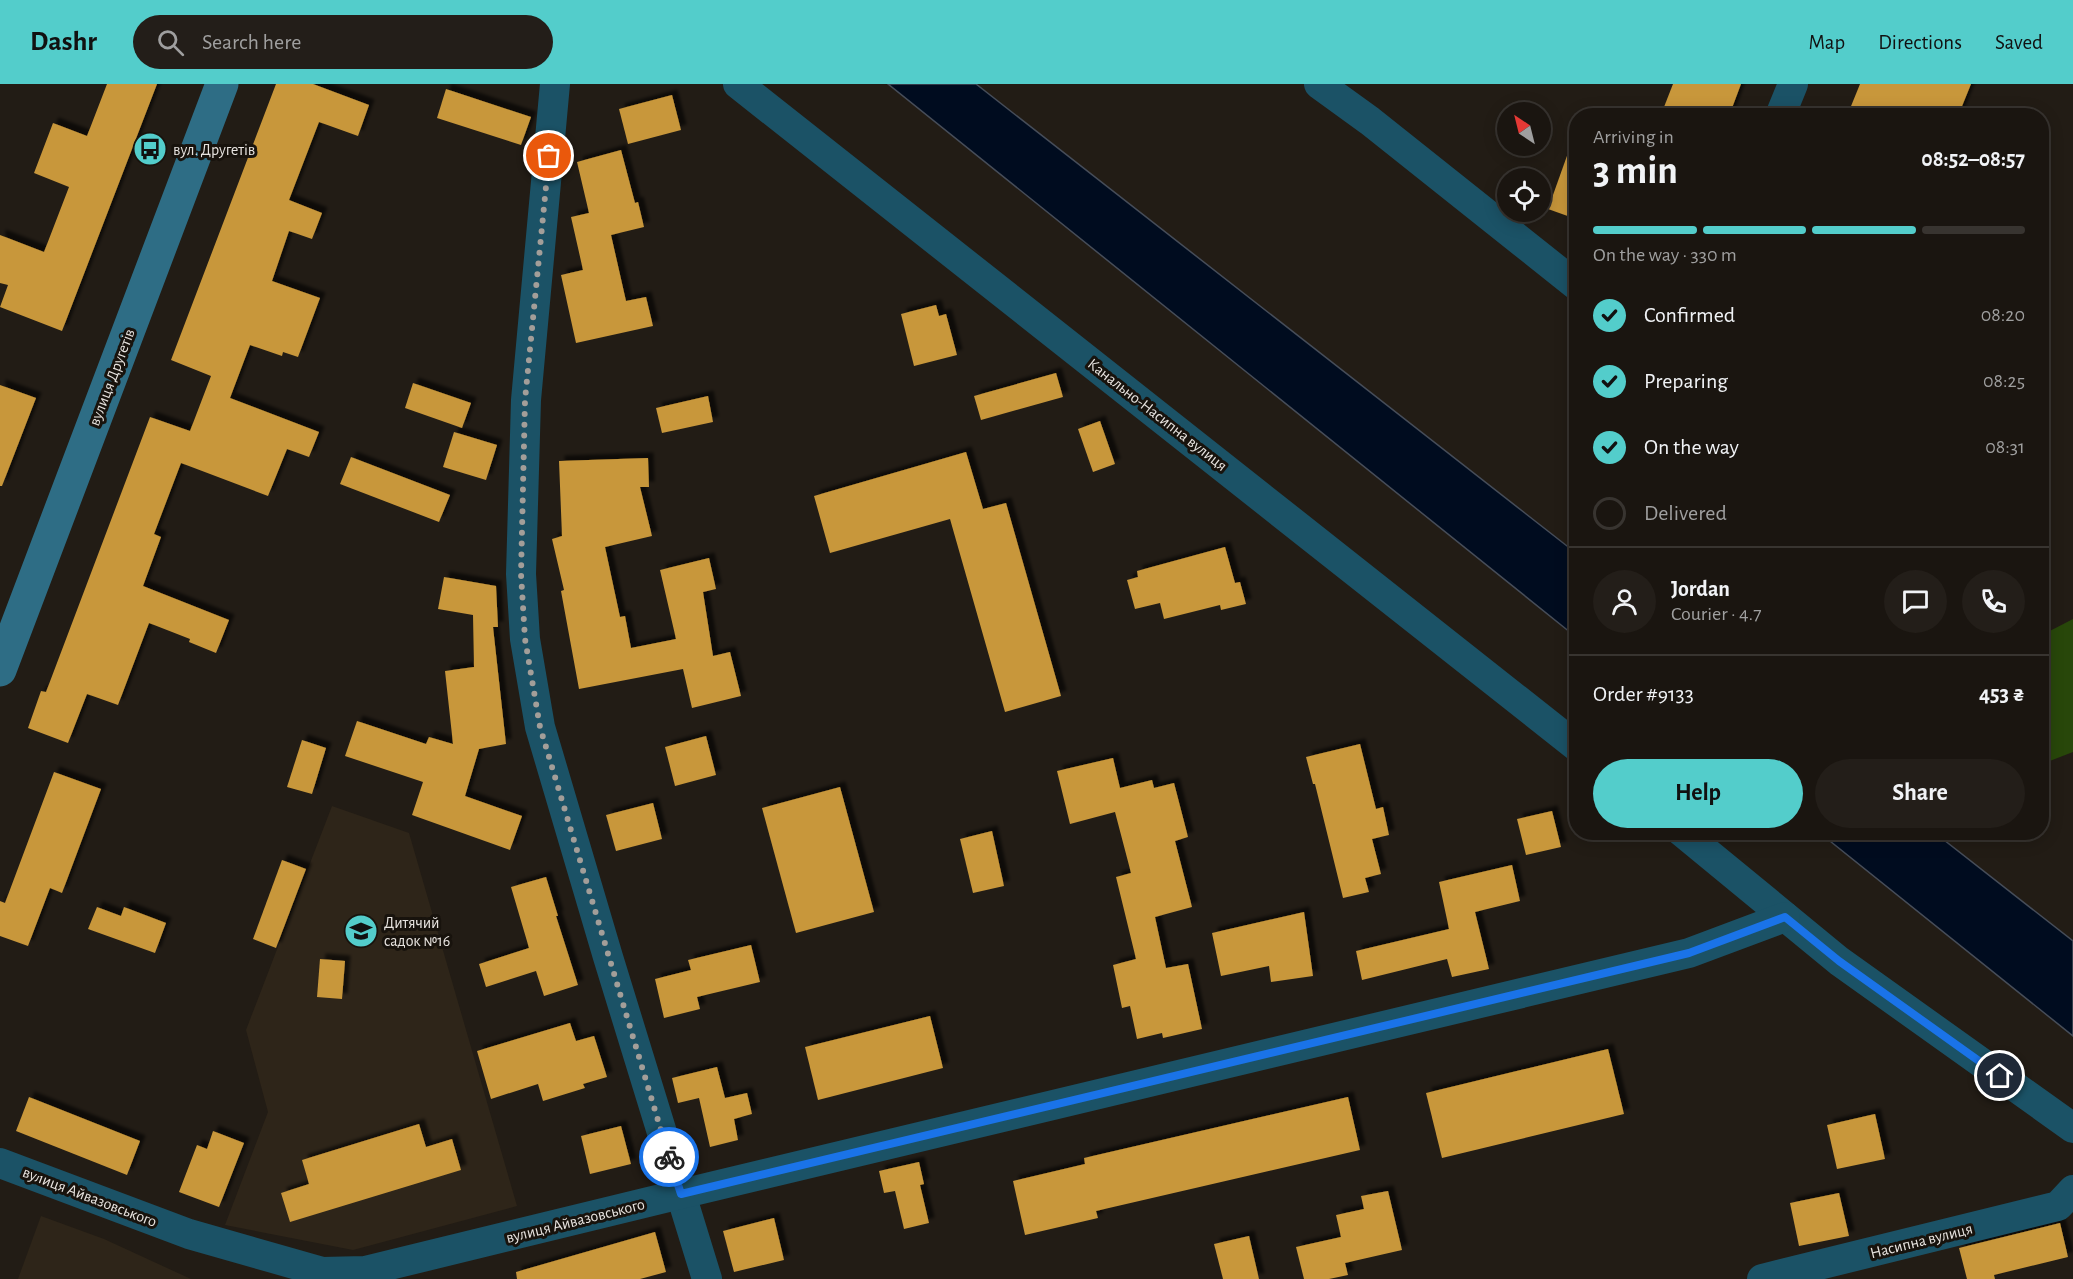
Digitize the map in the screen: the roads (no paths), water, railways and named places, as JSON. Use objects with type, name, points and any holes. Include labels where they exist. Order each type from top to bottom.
[{"type":"main road","name":"вулиця Другетів","points":[[0,670],[222,84]]},
{"type":"street","points":[[555,84],[525,400],[521,574],[525,639],[540,727],[706,1279]]},
{"type":"street","name":"Канально-Насипна вулиця","points":[[738,84],[1569,740]]},
{"type":"street","points":[[1319,84],[1370,121],[1569,279]]},
{"type":"street","points":[[1783,108],[1793,84]]},
{"type":"street","points":[[1692,840],[1839,961],[2073,1128]]},
{"type":"street","name":"вулиця Айвазовського","points":[[0,1162],[189,1234],[320,1275],[365,1271],[1689,953],[1785,917]]},
{"type":"street","name":"Насипна вулиця","points":[[1762,1279],[2058,1206],[2073,1190]]},
{"type":"water","points":[[888,84],[976,84],[1569,548],[1569,631]]},
{"type":"water","points":[[1829,840],[1944,840],[2073,941],[2073,1036]]},
{"type":"place","name":"вул. Другетів","points":[[150,149]]},
{"type":"place","name":"Дитячий садок №16","points":[[361,931]]}]
